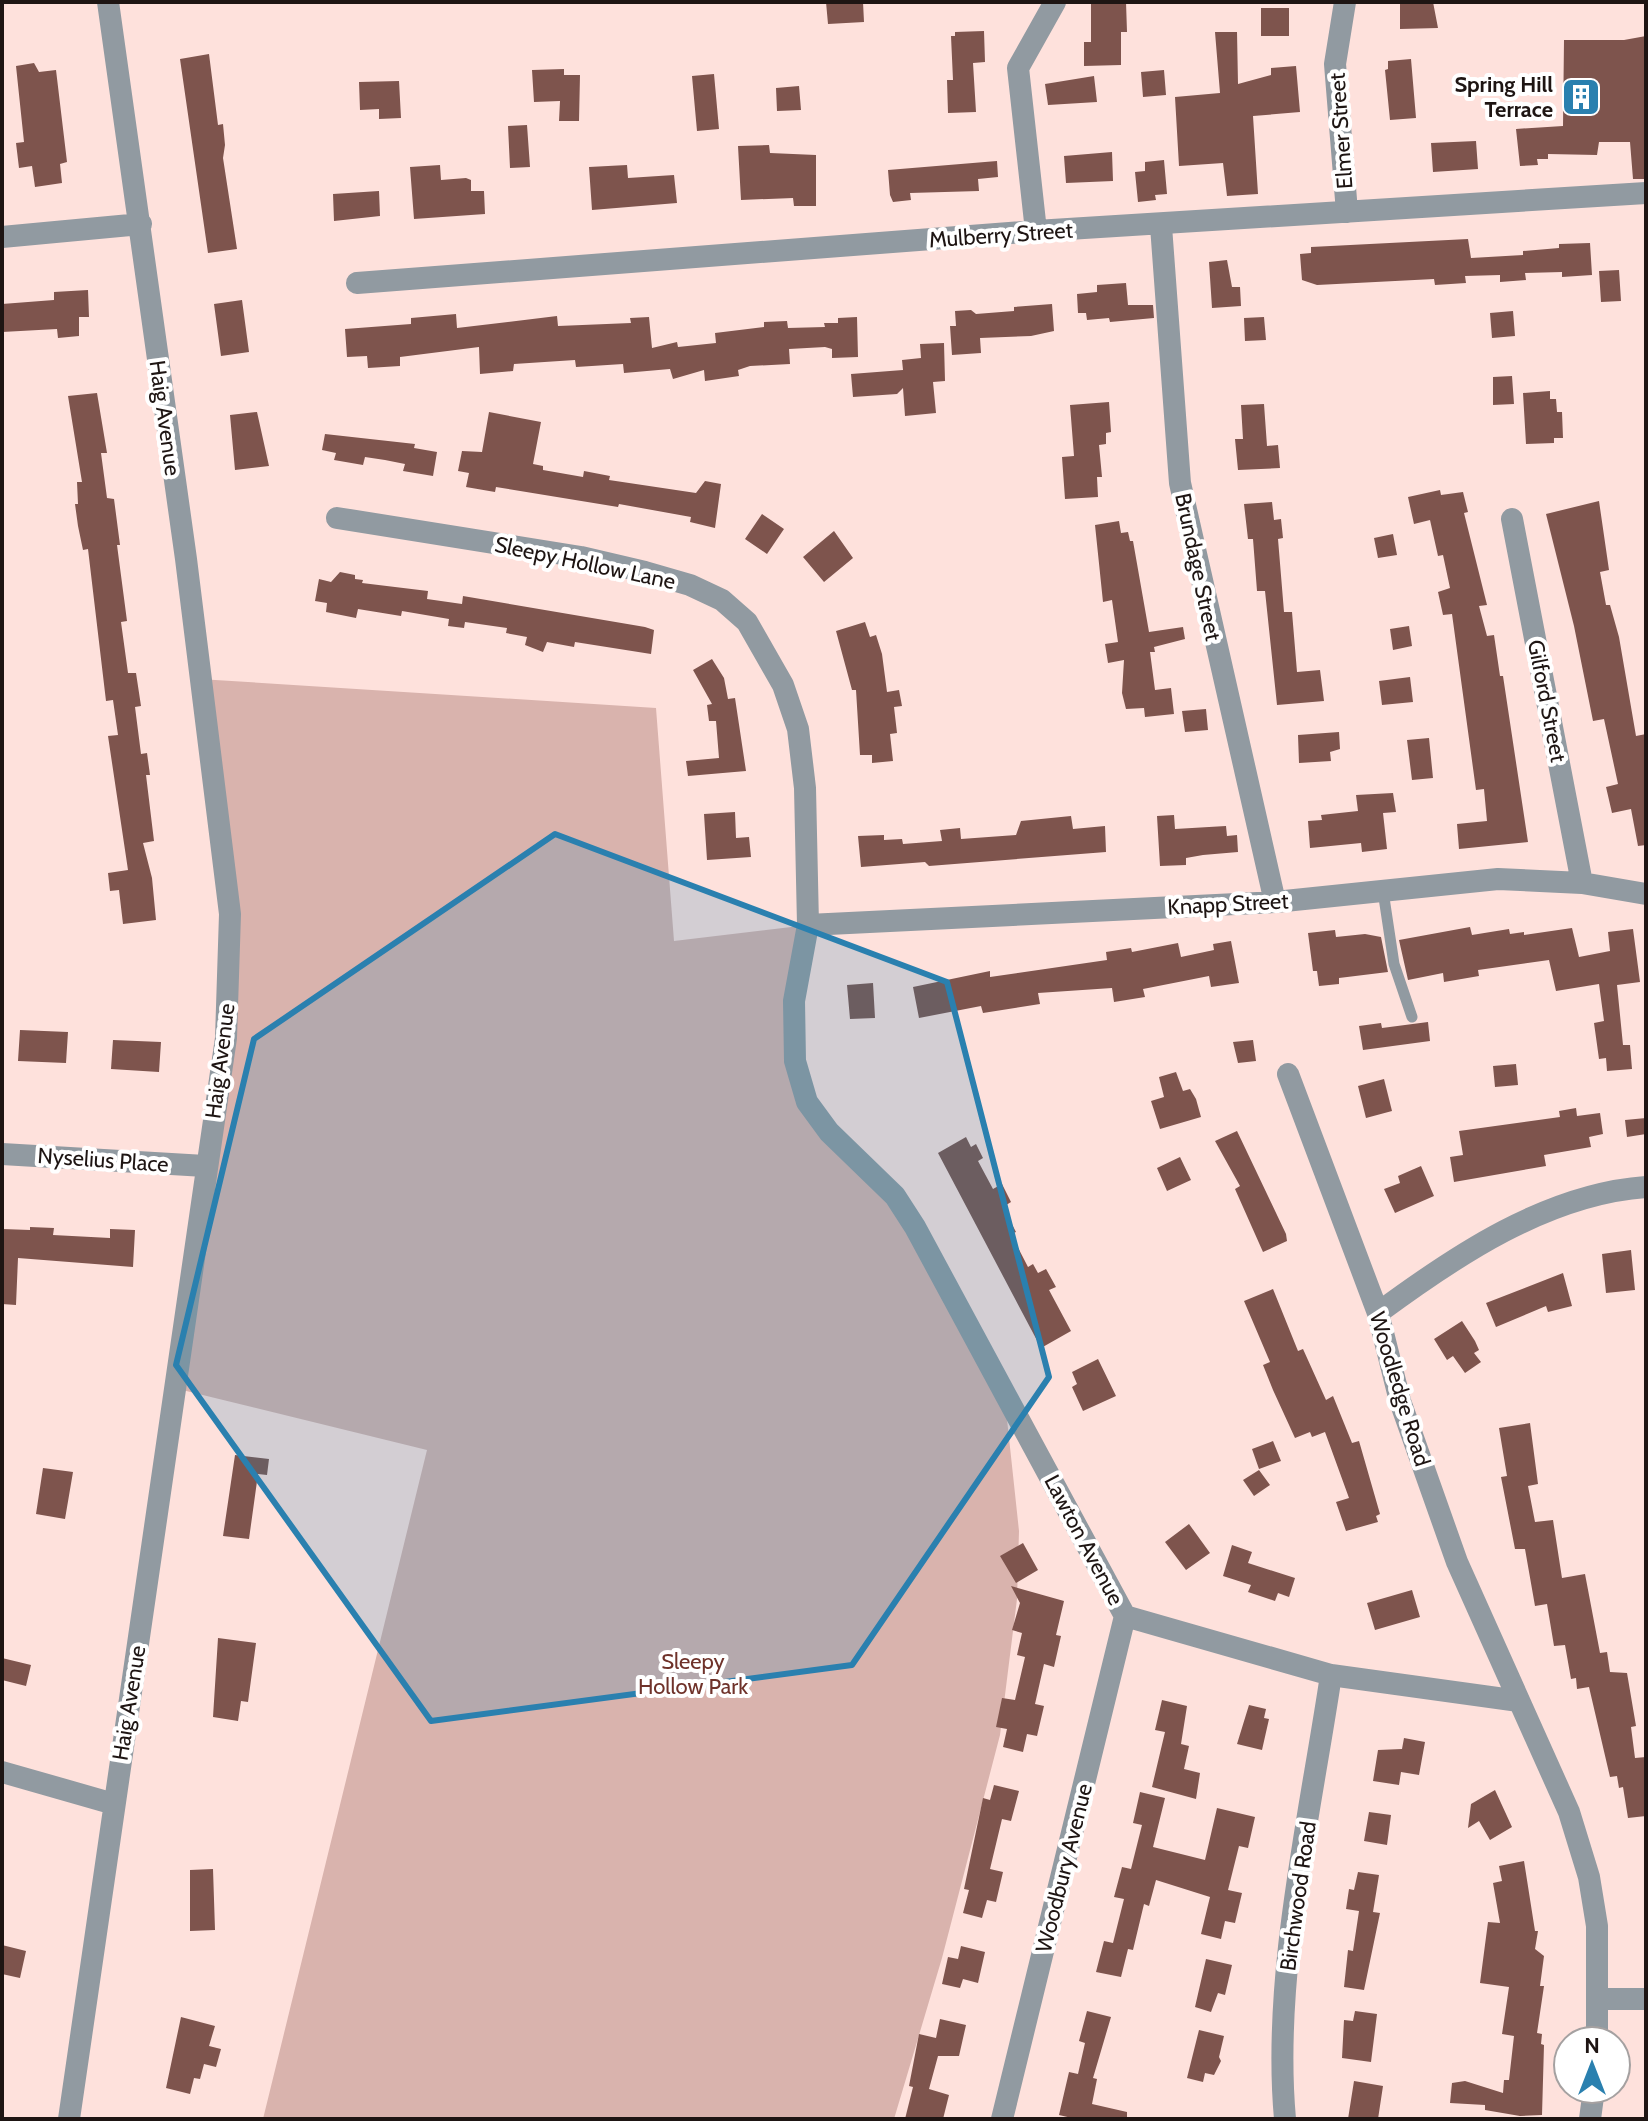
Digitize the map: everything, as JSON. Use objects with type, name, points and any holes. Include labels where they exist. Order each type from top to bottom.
[{"type":"street","name":"Haig Avenue","points":[[69,2119],[226,1038],[230,914],[141,224],[108,2]]},
{"type":"street","points":[[1036,231],[1018,68],[1055,2]]},
{"type":"street","name":"Elmer Street","points":[[1345,2],[1335,64],[1347,212]]},
{"type":"street","name":"Mulberry Street","points":[[357,283],[1036,231],[1161,226],[1646,193]]},
{"type":"street","points":[[2,237],[141,224]]},
{"type":"street","name":"Brundage Street","points":[[1161,226],[1180,483],[1275,902]]},
{"type":"street","name":"Sleepy Hollow Lane","points":[[337,518],[581,557],[690,585],[722,600],[747,622],[783,685],[798,729],[805,788],[808,925]]},
{"type":"street","name":"Gilford Street","points":[[1512,519],[1582,883]]},
{"type":"street","name":"Knapp Street","points":[[808,925],[1275,902],[1498,879],[1582,883],[1646,894]]},
{"type":"street","name":"Lawton Avenue","points":[[808,925],[794,1001],[795,1061],[807,1102],[829,1132],[895,1196],[915,1227],[1125,1616],[1331,1675],[1519,1701]]},
{"type":"street","name":"Woodledge Road","points":[[1288,1074],[1378,1313],[1400,1401],[1457,1562],[1519,1701]]},
{"type":"street","name":"Nyselius Place","points":[[2,1154],[205,1166]]},
{"type":"street","points":[[1378,1313],[1446,1263],[1528,1219],[1584,1201],[1646,1187]]},
{"type":"street","name":"Woodbury Avenue","points":[[1002,2119],[1125,1616]]},
{"type":"street","name":"Birchwood Road","points":[[1285,2119],[1281,2071],[1286,1978],[1331,1675]]},
{"type":"street","points":[[1519,1701],[1569,1812],[1589,1877],[1597,1926],[1598,2025]]},
{"type":"street","points":[[2,1772],[114,1804]]},
{"type":"street","points":[[1599,1999],[1646,1999]]},
{"type":"lane","points":[[1383,891],[1394,964],[1412,1017]]},
{"type":"highlighted area","points":[[555,834],[947,982],[1049,1377],[852,1665],[431,1721],[176,1365],[254,1039]]},
{"type":"green space","name":"Sleepy Hollow Park","points":[[199,679],[656,708],[674,941],[808,925],[799,964],[807,1102],[895,1196],[1003,1382],[1019,1531],[1017,1599],[1000,1735],[942,1958],[894,2119],[263,2119],[427,1450],[174,1388],[230,967]]},
{"type":"building","points":[[826,2],[863,2],[864,22],[828,24]]},
{"type":"building","points":[[1091,2],[1126,2],[1127,32],[1121,32],[1121,65],[1084,66],[1084,42],[1091,42]]},
{"type":"building","points":[[1400,2],[1433,2],[1438,28],[1400,29]]},
{"type":"building","points":[[1261,8],[1289,8],[1289,36],[1261,36]]},
{"type":"building","points":[[984,31],[985,62],[973,63],[976,112],[948,113],[947,80],[953,80],[951,36],[955,36],[955,32]]},
{"type":"building","points":[[1215,32],[1237,32],[1238,84],[1271,75],[1271,68],[1296,66],[1300,112],[1253,116],[1258,194],[1227,196],[1223,163],[1179,166],[1175,97],[1220,93]]},
{"type":"building","points":[[1646,36],[1646,179],[1633,179],[1630,142],[1599,142],[1597,155],[1548,154],[1548,159],[1537,159],[1538,165],[1520,166],[1516,129],[1563,126],[1564,40],[1624,40]]},
{"type":"building","points":[[209,54],[218,125],[223,124],[223,158],[237,249],[208,253],[180,59]]},
{"type":"building","points":[[1411,59],[1416,118],[1390,120],[1385,70],[1388,69],[1388,61]]},
{"type":"building","points":[[34,63],[39,72],[56,70],[67,162],[60,164],[62,183],[35,187],[32,166],[19,168],[16,143],[24,142],[16,66]]},
{"type":"building","points":[[564,69],[564,75],[580,75],[579,121],[559,121],[560,101],[534,102],[532,70]]},
{"type":"building","points":[[1164,70],[1166,95],[1143,97],[1141,72]]},
{"type":"building","points":[[714,74],[719,129],[697,131],[692,76]]},
{"type":"building","points":[[1094,76],[1097,102],[1048,105],[1045,84]]},
{"type":"building","points":[[399,81],[401,118],[379,119],[379,109],[360,110],[359,82]]},
{"type":"building","points":[[799,86],[801,110],[777,111],[776,88]]},
{"type":"building","points":[[527,125],[530,167],[510,168],[508,126]]},
{"type":"building","points":[[1476,141],[1478,169],[1433,172],[1431,143]]},
{"type":"building","points":[[769,145],[770,153],[816,155],[816,206],[794,206],[793,198],[741,200],[738,146]]},
{"type":"building","points":[[1112,152],[1113,181],[1066,183],[1064,156]]},
{"type":"building","points":[[1164,160],[1167,194],[1155,195],[1156,200],[1138,202],[1135,172],[1145,171],[1145,162]]},
{"type":"building","points":[[997,161],[998,177],[978,179],[979,191],[910,193],[911,200],[893,202],[890,195],[888,170]]},
{"type":"building","points":[[440,165],[441,180],[466,178],[471,180],[471,191],[484,191],[485,214],[414,219],[410,167]]},
{"type":"building","points":[[627,165],[628,178],[674,175],[677,203],[592,210],[589,167]]},
{"type":"building","points":[[379,191],[380,216],[334,221],[333,194]]},
{"type":"building","points":[[1468,239],[1471,258],[1523,255],[1523,251],[1559,248],[1559,244],[1590,243],[1592,275],[1562,277],[1562,272],[1525,273],[1526,280],[1500,282],[1500,275],[1465,276],[1466,283],[1435,285],[1434,279],[1317,285],[1302,280],[1300,254],[1311,253],[1311,247]]},
{"type":"building","points":[[1227,260],[1232,287],[1240,287],[1241,306],[1212,308],[1209,262]]},
{"type":"building","points":[[1619,270],[1621,301],[1601,302],[1599,271]]},
{"type":"building","points":[[1126,283],[1128,305],[1153,305],[1154,318],[1110,322],[1109,318],[1087,320],[1086,313],[1078,313],[1077,294],[1097,292],[1097,285]]},
{"type":"building","points":[[88,290],[89,317],[79,317],[79,336],[58,338],[57,329],[2,332],[2,304],[54,300],[54,292]]},
{"type":"building","points":[[242,300],[249,352],[221,356],[214,304]]},
{"type":"building","points":[[1052,304],[1054,331],[1031,336],[980,338],[981,353],[952,355],[950,326],[956,326],[955,311],[971,310],[976,314]]},
{"type":"building","points":[[1513,311],[1515,336],[1492,338],[1490,313]]},
{"type":"building","points":[[456,314],[457,328],[557,316],[558,326],[631,323],[630,318],[649,317],[652,348],[677,342],[678,347],[716,343],[715,333],[764,327],[764,322],[787,321],[788,328],[825,327],[824,323],[838,323],[838,318],[857,317],[858,357],[832,358],[832,349],[825,347],[789,349],[790,364],[750,366],[738,370],[739,376],[705,381],[704,370],[673,379],[670,369],[624,373],[623,364],[576,367],[575,360],[514,364],[513,371],[480,374],[479,347],[400,357],[400,366],[368,368],[367,356],[347,357],[345,329],[411,324],[411,318]]},
{"type":"building","points":[[1264,317],[1266,340],[1245,341],[1244,318]]},
{"type":"building","points":[[944,343],[945,381],[933,382],[936,413],[905,416],[903,388],[897,394],[853,397],[851,374],[903,370],[902,360],[921,358],[920,344]]},
{"type":"building","points":[[1512,376],[1514,404],[1493,405],[1493,377]]},
{"type":"building","points":[[1550,391],[1550,399],[1556,399],[1557,412],[1562,412],[1563,438],[1554,438],[1554,443],[1526,444],[1523,393]]},
{"type":"building","points":[[97,393],[107,453],[101,453],[107,498],[114,499],[120,545],[117,545],[127,621],[121,622],[128,673],[136,673],[141,706],[135,707],[141,754],[147,753],[150,775],[146,775],[154,841],[143,843],[152,878],[156,920],[123,924],[119,890],[110,891],[108,873],[128,870],[108,736],[118,735],[113,700],[106,701],[88,549],[83,550],[78,526],[75,504],[78,504],[77,482],[82,482],[68,396]]},
{"type":"building","points":[[1109,402],[1111,432],[1106,433],[1106,444],[1099,445],[1102,477],[1097,477],[1098,497],[1065,499],[1062,457],[1074,456],[1070,405]]},
{"type":"building","points":[[1264,404],[1267,446],[1278,445],[1280,468],[1238,470],[1235,439],[1243,439],[1241,405]]},
{"type":"building","points":[[257,412],[269,466],[235,470],[230,415]]},
{"type":"building","points":[[489,412],[541,422],[533,464],[543,466],[543,470],[583,477],[584,471],[610,476],[609,480],[696,493],[705,481],[721,484],[715,528],[690,522],[691,517],[619,504],[618,507],[496,487],[495,492],[466,487],[469,473],[458,471],[462,451],[482,452]]},
{"type":"building","points":[[325,434],[415,444],[414,448],[437,452],[433,476],[403,471],[405,464],[385,460],[365,457],[363,465],[334,460],[336,453],[322,450]]},
{"type":"building","points":[[1440,490],[1441,495],[1463,492],[1468,512],[1464,513],[1487,605],[1479,606],[1487,636],[1494,635],[1500,676],[1503,676],[1528,842],[1459,849],[1457,824],[1487,821],[1484,789],[1476,790],[1452,614],[1443,615],[1438,592],[1450,588],[1443,555],[1438,556],[1430,520],[1414,524],[1408,497]]},
{"type":"building","points":[[1599,501],[1609,570],[1600,572],[1606,605],[1610,605],[1619,637],[1636,736],[1646,734],[1646,845],[1638,846],[1631,809],[1612,813],[1606,787],[1618,784],[1604,719],[1593,721],[1574,626],[1546,514]]},
{"type":"building","points":[[1272,502],[1274,520],[1281,519],[1283,538],[1278,539],[1284,612],[1292,612],[1297,672],[1320,670],[1324,701],[1277,705],[1265,591],[1257,591],[1253,539],[1248,539],[1244,504]]},
{"type":"building","points":[[762,514],[784,529],[767,554],[745,539]]},
{"type":"building","points":[[1119,521],[1121,533],[1128,532],[1130,541],[1133,541],[1149,632],[1183,627],[1185,639],[1154,647],[1155,652],[1150,652],[1155,690],[1171,688],[1174,714],[1145,717],[1144,708],[1126,709],[1122,693],[1124,660],[1108,663],[1105,644],[1118,642],[1112,600],[1103,602],[1095,525]]},
{"type":"building","points":[[834,531],[853,558],[824,582],[803,557]]},
{"type":"building","points":[[1393,534],[1397,555],[1378,558],[1374,538]]},
{"type":"building","points":[[340,572],[355,575],[355,579],[363,580],[362,583],[428,591],[427,599],[462,604],[463,596],[645,627],[654,630],[651,654],[575,642],[574,647],[547,642],[543,652],[525,645],[527,637],[506,633],[507,628],[465,622],[464,628],[448,626],[449,619],[402,611],[401,616],[358,609],[356,618],[326,612],[327,603],[315,601],[319,579],[331,582]]},
{"type":"building","points":[[865,622],[870,637],[876,635],[882,654],[887,692],[899,690],[902,706],[894,707],[897,733],[890,734],[893,761],[872,763],[872,755],[860,755],[856,690],[852,690],[836,631]]},
{"type":"building","points":[[1409,626],[1412,646],[1393,650],[1390,629]]},
{"type":"building","points":[[712,659],[724,678],[728,699],[735,698],[746,771],[688,776],[686,761],[719,758],[716,721],[709,721],[707,705],[712,704],[693,670]]},
{"type":"building","points":[[1410,677],[1413,702],[1382,705],[1379,681]]},
{"type":"building","points":[[1206,709],[1208,730],[1185,732],[1182,711]]},
{"type":"building","points":[[1339,732],[1340,749],[1330,752],[1331,761],[1299,763],[1298,735]]},
{"type":"building","points":[[1429,738],[1433,778],[1412,780],[1407,740]]},
{"type":"building","points":[[1393,793],[1396,812],[1383,813],[1387,849],[1362,852],[1361,843],[1310,848],[1308,821],[1322,820],[1321,815],[1358,811],[1356,795]]},
{"type":"building","points":[[735,812],[736,838],[749,837],[751,857],[707,860],[704,814]]},
{"type":"building","points":[[1174,815],[1175,829],[1226,826],[1227,836],[1237,835],[1238,852],[1186,858],[1186,865],[1160,866],[1157,816]]},
{"type":"building","points":[[1071,816],[1073,829],[1105,826],[1106,852],[929,866],[925,862],[861,867],[858,836],[884,835],[884,840],[902,839],[903,844],[942,841],[940,830],[960,828],[961,839],[1016,835],[1021,821]]},
{"type":"building","points":[[1470,927],[1472,935],[1509,929],[1510,934],[1524,932],[1524,935],[1572,928],[1579,957],[1610,951],[1608,932],[1633,929],[1640,982],[1617,985],[1623,1045],[1630,1045],[1632,1069],[1607,1071],[1606,1058],[1599,1059],[1594,1023],[1604,1021],[1599,984],[1556,991],[1549,960],[1478,970],[1479,976],[1444,982],[1443,973],[1408,980],[1399,940]]},
{"type":"building","points":[[1335,930],[1336,937],[1365,934],[1381,937],[1388,972],[1339,978],[1339,984],[1319,986],[1317,971],[1313,971],[1308,933]]},
{"type":"building","points":[[1231,941],[1239,983],[1211,987],[1209,976],[1143,989],[1145,997],[1114,1002],[1112,988],[1038,993],[1040,1004],[983,1013],[981,1006],[919,1018],[913,987],[990,971],[990,977],[1107,960],[1106,952],[1131,948],[1132,952],[1178,943],[1181,957],[1214,950],[1213,944]]},
{"type":"building","points":[[873,983],[875,1018],[850,1019],[847,985]]},
{"type":"building","points":[[1428,1022],[1430,1041],[1363,1050],[1359,1026],[1381,1023],[1382,1028]]},
{"type":"building","points":[[20,1030],[68,1032],[66,1063],[18,1061]]},
{"type":"building","points":[[113,1040],[161,1042],[159,1072],[111,1069]]},
{"type":"building","points":[[1253,1040],[1256,1061],[1238,1063],[1233,1042]]},
{"type":"building","points":[[1516,1064],[1518,1085],[1495,1087],[1493,1066]]},
{"type":"building","points":[[1176,1072],[1183,1091],[1190,1089],[1196,1099],[1201,1117],[1160,1129],[1151,1101],[1164,1097],[1159,1077]]},
{"type":"building","points":[[1384,1079],[1392,1111],[1366,1118],[1358,1086]]},
{"type":"building","points":[[1576,1108],[1577,1116],[1600,1113],[1603,1134],[1589,1137],[1591,1147],[1544,1155],[1546,1166],[1454,1182],[1450,1157],[1463,1155],[1459,1131],[1560,1117],[1559,1111]]},
{"type":"building","points":[[1646,1118],[1646,1134],[1627,1137],[1625,1120]]},
{"type":"building","points":[[1237,1131],[1286,1234],[1287,1241],[1263,1252],[1235,1189],[1240,1186],[1215,1141]]},
{"type":"building","points":[[966,1137],[971,1147],[976,1144],[983,1158],[978,1161],[993,1189],[1002,1184],[1011,1202],[1003,1207],[1016,1232],[1011,1234],[1028,1267],[1033,1264],[1038,1273],[1046,1269],[1056,1287],[1049,1290],[1071,1331],[1041,1348],[938,1153]]},
{"type":"building","points":[[1180,1157],[1191,1180],[1167,1191],[1157,1168]]},
{"type":"building","points":[[1421,1166],[1434,1196],[1395,1213],[1384,1189],[1400,1183],[1398,1176]]},
{"type":"building","points":[[30,1227],[54,1228],[53,1235],[110,1238],[110,1229],[135,1230],[133,1267],[18,1258],[16,1305],[2,1304],[2,1229],[30,1230]]},
{"type":"building","points":[[1631,1250],[1635,1290],[1606,1293],[1602,1254]]},
{"type":"building","points":[[1563,1273],[1572,1306],[1548,1312],[1546,1306],[1496,1327],[1486,1303]]},
{"type":"building","points":[[1273,1289],[1298,1351],[1303,1349],[1326,1400],[1333,1396],[1352,1443],[1359,1441],[1380,1514],[1376,1516],[1378,1522],[1346,1531],[1336,1502],[1349,1498],[1325,1432],[1312,1437],[1310,1432],[1295,1438],[1273,1390],[1263,1365],[1270,1362],[1244,1301]]},
{"type":"building","points":[[1462,1321],[1475,1341],[1479,1350],[1474,1353],[1481,1362],[1465,1373],[1453,1356],[1447,1360],[1434,1339]]},
{"type":"building","points":[[1098,1359],[1116,1396],[1083,1411],[1072,1387],[1077,1384],[1072,1372]]},
{"type":"building","points":[[1530,1423],[1538,1484],[1528,1486],[1535,1522],[1553,1520],[1562,1578],[1585,1574],[1600,1653],[1607,1652],[1610,1672],[1627,1673],[1636,1726],[1631,1727],[1635,1758],[1646,1757],[1646,1816],[1628,1818],[1623,1787],[1619,1788],[1617,1776],[1610,1777],[1589,1687],[1577,1689],[1576,1678],[1571,1679],[1565,1645],[1554,1646],[1547,1604],[1535,1606],[1525,1549],[1515,1549],[1501,1477],[1507,1476],[1499,1428]]},
{"type":"building","points":[[1273,1441],[1281,1461],[1259,1469],[1252,1449]]},
{"type":"building","points":[[235,1455],[269,1459],[267,1475],[258,1474],[249,1539],[223,1536]]},
{"type":"building","points":[[43,1468],[73,1472],[65,1519],[36,1514]]},
{"type":"building","points":[[1259,1470],[1270,1485],[1254,1496],[1243,1480]]},
{"type":"building","points":[[1189,1524],[1210,1553],[1186,1570],[1165,1542]]},
{"type":"building","points":[[1023,1543],[1038,1570],[1016,1583],[1000,1556]]},
{"type":"building","points":[[1232,1545],[1252,1552],[1248,1563],[1295,1578],[1289,1597],[1278,1593],[1275,1601],[1248,1592],[1251,1585],[1223,1576]]},
{"type":"building","points":[[1011,1586],[1064,1601],[1056,1635],[1061,1636],[1054,1667],[1044,1664],[1035,1704],[1044,1706],[1037,1736],[1027,1734],[1023,1752],[1003,1747],[1007,1729],[996,1727],[1002,1698],[1015,1700],[1025,1657],[1017,1655],[1022,1633],[1012,1630],[1020,1603]]},
{"type":"building","points":[[1412,1590],[1420,1617],[1375,1630],[1367,1603]]},
{"type":"building","points":[[218,1638],[256,1643],[248,1702],[241,1701],[238,1721],[213,1717]]},
{"type":"building","points":[[2,1658],[31,1665],[26,1686],[2,1680]]},
{"type":"building","points":[[1162,1700],[1187,1706],[1181,1744],[1189,1746],[1184,1769],[1200,1773],[1196,1799],[1152,1787],[1165,1732],[1155,1730]]},
{"type":"building","points":[[1249,1705],[1266,1709],[1264,1718],[1269,1719],[1262,1750],[1237,1744]]},
{"type":"building","points":[[1404,1738],[1425,1742],[1419,1775],[1401,1772],[1399,1785],[1373,1781],[1378,1750],[1402,1749]]},
{"type":"building","points":[[994,1785],[1019,1791],[1011,1821],[1002,1819],[990,1869],[1003,1872],[996,1902],[987,1900],[982,1918],[963,1913],[969,1890],[964,1889],[983,1798],[990,1800]]},
{"type":"building","points":[[1495,1790],[1512,1827],[1490,1840],[1479,1821],[1468,1828],[1471,1804]]},
{"type":"building","points":[[1140,1792],[1165,1798],[1153,1847],[1205,1860],[1217,1808],[1255,1817],[1248,1848],[1239,1846],[1228,1890],[1242,1893],[1235,1923],[1225,1921],[1221,1939],[1201,1934],[1210,1897],[1156,1880],[1149,1906],[1144,1904],[1133,1950],[1128,1949],[1121,1977],[1096,1972],[1104,1941],[1113,1943],[1124,1899],[1114,1897],[1122,1867],[1131,1869],[1142,1825],[1133,1823]]},
{"type":"building","points":[[1369,1812],[1391,1815],[1387,1845],[1364,1841]]},
{"type":"building","points":[[1524,1861],[1535,1931],[1538,1931],[1535,1949],[1544,1956],[1540,1986],[1544,1986],[1537,2033],[1542,2034],[1541,2044],[1544,2045],[1542,2115],[1520,2116],[1485,2110],[1485,2105],[1450,2103],[1452,2083],[1465,2081],[1503,2093],[1504,2080],[1509,2080],[1514,2036],[1502,2034],[1509,1987],[1480,1983],[1488,1922],[1500,1923],[1493,1883],[1502,1881],[1499,1866]]},
{"type":"building","points":[[213,1869],[215,1930],[190,1931],[190,1870]]},
{"type":"building","points":[[1358,1872],[1379,1875],[1373,1912],[1380,1913],[1364,1990],[1344,1987],[1348,1950],[1353,1951],[1359,1911],[1346,1909],[1349,1889],[1354,1890]]},
{"type":"building","points":[[2,1945],[26,1951],[20,1978],[2,1974]]},
{"type":"building","points":[[961,1946],[985,1952],[978,1983],[963,1979],[960,1988],[942,1984],[948,1957],[958,1959]]},
{"type":"building","points":[[1206,1959],[1232,1965],[1225,1995],[1218,1993],[1211,2012],[1195,2007]]},
{"type":"building","points":[[1087,2011],[1111,2017],[1093,2078],[1097,2079],[1092,2104],[1127,2112],[1127,2119],[1076,2119],[1059,2115],[1069,2072],[1078,2074],[1085,2043],[1079,2041]]},
{"type":"building","points":[[1355,2011],[1377,2014],[1371,2062],[1342,2058],[1344,2020],[1353,2021]]},
{"type":"building","points":[[181,2017],[215,2026],[209,2046],[221,2049],[216,2067],[204,2064],[200,2079],[194,2078],[190,2094],[166,2088]]},
{"type":"building","points":[[940,2019],[966,2025],[959,2056],[938,2056],[929,2089],[949,2095],[943,2119],[905,2119],[913,2087],[909,2086],[919,2034],[936,2038]]},
{"type":"building","points":[[1199,2030],[1224,2036],[1219,2057],[1221,2061],[1214,2075],[1205,2073],[1203,2082],[1187,2078]]},
{"type":"building","points":[[1354,2081],[1383,2086],[1378,2119],[1348,2119]]},
{"type":"place","name":"Spring Hill Terrace","points":[[1581,97]]}]
